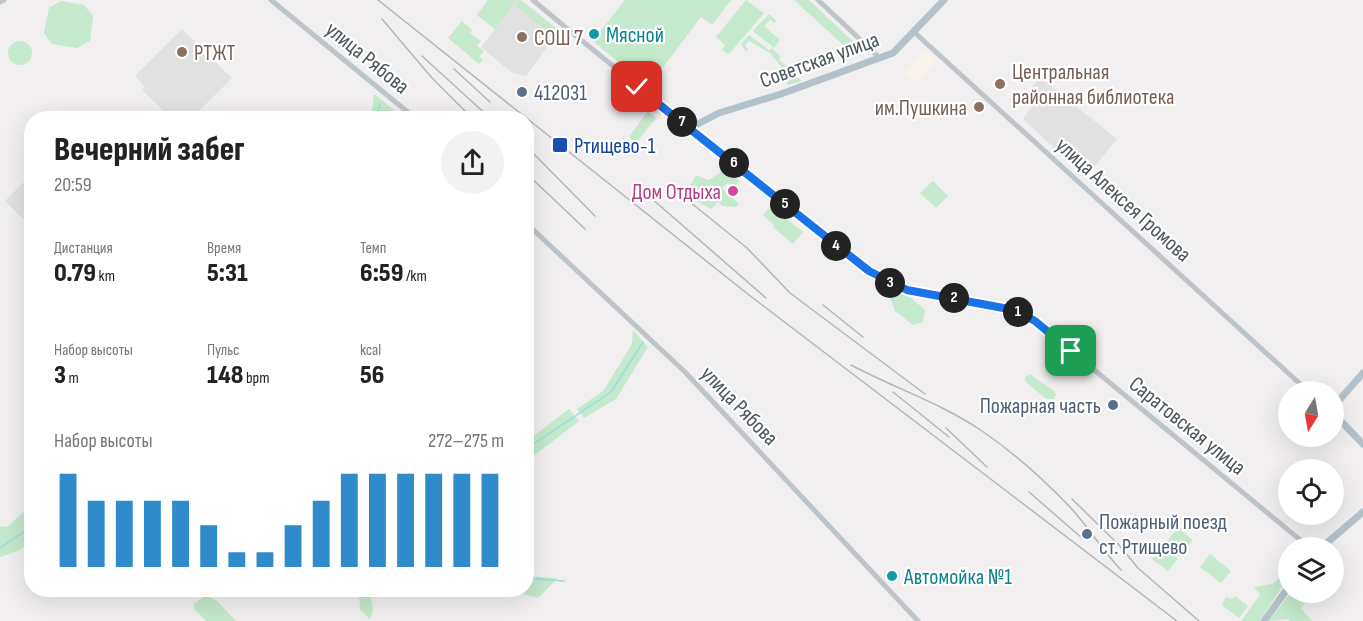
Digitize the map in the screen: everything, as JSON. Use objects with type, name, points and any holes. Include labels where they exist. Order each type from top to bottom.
[{"type":"main road","name":"Советская улица","points":[[690,128],[719,113],[781,94],[893,53],[944,0]]},
{"type":"main road","points":[[1344,395],[1363,373]]},
{"type":"main road","points":[[1344,424],[1363,444]]},
{"type":"main road","points":[[1334,537],[1363,512]]},
{"type":"main road","points":[[1264,621],[1278,602]]},
{"type":"street","name":"улица Рябова","points":[[271,0],[406,111]]},
{"type":"street","name":"Саратовская улица","points":[[533,0],[869,271],[907,290],[979,301],[1014,310],[1035,321],[1297,537]]},
{"type":"street","points":[[818,0],[880,58]]},
{"type":"street","name":"улица Алексея Громова","points":[[914,32],[1297,381]]},
{"type":"street","name":"улица Рябова","points":[[534,230],[685,372],[918,621]]},
{"type":"shaded area","name":"СОШ 7","points":[[488,0],[521,0],[557,30],[554,33],[556,35],[526,76],[511,72],[481,47],[495,29],[477,15]]},
{"type":"shaded area","name":"РТЖТ","points":[[182,29],[232,78],[199,111],[164,111],[142,90],[145,87],[135,76]]},
{"type":"shaded area","points":[[927,50],[937,60],[915,82],[904,75],[921,51],[925,53]]},
{"type":"shaded area","points":[[1040,77],[1117,139],[1086,177],[1023,119],[1037,99],[1029,91]]},
{"type":"shaded area","points":[[24,182],[24,220],[5,201]]},
{"type":"green space","points":[[488,0],[516,0],[495,29],[477,15]]},
{"type":"green space","points":[[521,0],[556,28],[551,35],[515,5]]},
{"type":"green space","points":[[625,0],[731,0],[712,25],[701,17],[658,74],[647,66],[637,78],[591,39],[595,38]]},
{"type":"green space","points":[[746,0],[764,13],[729,54],[722,50],[725,45],[716,37]]},
{"type":"green space","points":[[794,0],[809,0],[865,53],[853,54]]},
{"type":"green space","points":[[61,1],[84,5],[93,16],[90,41],[77,48],[52,44],[44,33],[49,8]]},
{"type":"green space","points":[[769,14],[777,21],[774,23],[770,20],[764,26],[780,40],[774,48],[753,31]]},
{"type":"green space","points":[[462,21],[472,30],[470,33],[481,41],[477,46],[484,51],[479,57],[483,60],[479,64],[448,38]]},
{"type":"green space","points":[[749,35],[769,50],[772,48],[781,57],[779,60],[802,81],[788,85],[786,83],[791,78],[770,53],[749,41],[745,45],[748,49],[746,52],[741,44]]},
{"type":"green space","points":[[20,41],[29,44],[32,53],[29,62],[20,65],[11,62],[8,53],[11,44]]},
{"type":"green space","points":[[374,94],[394,110],[393,111],[372,111]]},
{"type":"green space","points":[[648,111],[656,118],[636,143],[629,137]]},
{"type":"green space","points":[[723,167],[740,181],[733,188],[728,183],[722,188],[739,204],[735,207],[722,206],[718,202],[711,209],[689,197],[691,192],[688,189],[696,175],[708,180],[720,173]]},
{"type":"green space","points":[[933,181],[948,196],[936,208],[920,193]]},
{"type":"green space","points":[[771,206],[803,232],[793,244],[763,215]]},
{"type":"green space","points":[[887,288],[910,297],[925,310],[923,322],[913,325],[895,311]]},
{"type":"green space","points":[[633,330],[648,347],[616,399],[584,418],[577,409],[603,391],[632,344]]},
{"type":"green space","points":[[1030,374],[1054,391],[1056,394],[1054,399],[1046,399],[1025,381],[1025,377]]},
{"type":"green space","points":[[569,409],[579,421],[534,456],[534,436]]},
{"type":"green space","points":[[24,511],[24,547],[0,557],[0,526],[7,527]]},
{"type":"green space","points":[[1178,528],[1193,540],[1179,557],[1164,545]]},
{"type":"green space","points":[[1162,547],[1178,559],[1168,571],[1152,559]]},
{"type":"green space","points":[[1210,554],[1231,571],[1221,583],[1200,567]]},
{"type":"green space","points":[[534,576],[558,578],[538,598],[534,597]]},
{"type":"green space","points":[[1278,579],[1278,593],[1259,621],[1241,621],[1260,595],[1254,587],[1272,584]]},
{"type":"green space","points":[[1235,596],[1248,606],[1239,618],[1222,605],[1226,597],[1232,599]]},
{"type":"green space","points":[[203,597],[210,597],[217,601],[236,621],[206,621],[194,609],[194,604]]},
{"type":"green space","points":[[359,597],[371,597],[373,611],[370,619],[360,610]]},
{"type":"green space","points":[[1283,603],[1305,603],[1301,608],[1312,621],[1288,619],[1269,621]]},
{"type":"waterway","points":[[378,111],[380,105]]},
{"type":"waterway","points":[[534,444],[611,392],[643,342]]},
{"type":"waterway","points":[[0,548],[24,532]]},
{"type":"waterway","points":[[534,579],[564,581]]},
{"type":"railway","points":[[378,0],[518,111]]},
{"type":"railway","points":[[382,19],[432,78],[465,111]]},
{"type":"railway","points":[[422,56],[482,111]]},
{"type":"railway","points":[[454,69],[490,102]]},
{"type":"railway","points":[[534,124],[749,295],[1177,621]]},
{"type":"railway","points":[[534,154],[595,216]]},
{"type":"railway","points":[[534,181],[585,229]]},
{"type":"railway","points":[[635,184],[766,298]]},
{"type":"railway","points":[[675,190],[747,248],[790,293],[925,394]]},
{"type":"railway","points":[[823,305],[863,337]]},
{"type":"railway","points":[[851,365],[950,412],[1005,448],[1069,506],[1121,570]]},
{"type":"railway","points":[[893,392],[949,437]]},
{"type":"railway","points":[[946,428],[987,467]]},
{"type":"railway","points":[[1029,492],[1083,539]]},
{"type":"railway","points":[[1072,499],[1119,545],[1138,568],[1199,621]]},
{"type":"place","name":"Мясной","points":[[594,34]]},
{"type":"place","name":"СОШ 7","points":[[522,37]]},
{"type":"place","name":"РТЖТ","points":[[182,52]]},
{"type":"place","name":"Центральная районная библиотека","points":[[1000,84]]},
{"type":"place","name":"412031","points":[[522,92]]},
{"type":"place","name":"им.Пушкина","points":[[979,107]]},
{"type":"place","name":"Ртищево-1","points":[[560,145]]},
{"type":"place","name":"Дом Отдыха","points":[[733,191]]},
{"type":"place","name":"Пожарная часть","points":[[1113,405]]},
{"type":"place","name":"Пожарный поезд ст. Ртищево","points":[[1087,534]]},
{"type":"place","name":"Автомойка №1","points":[[892,576]]},
{"type":"route","points":[[637,87],[869,271],[907,290],[979,301],[1014,310],[1035,321],[1071,351]]}]
